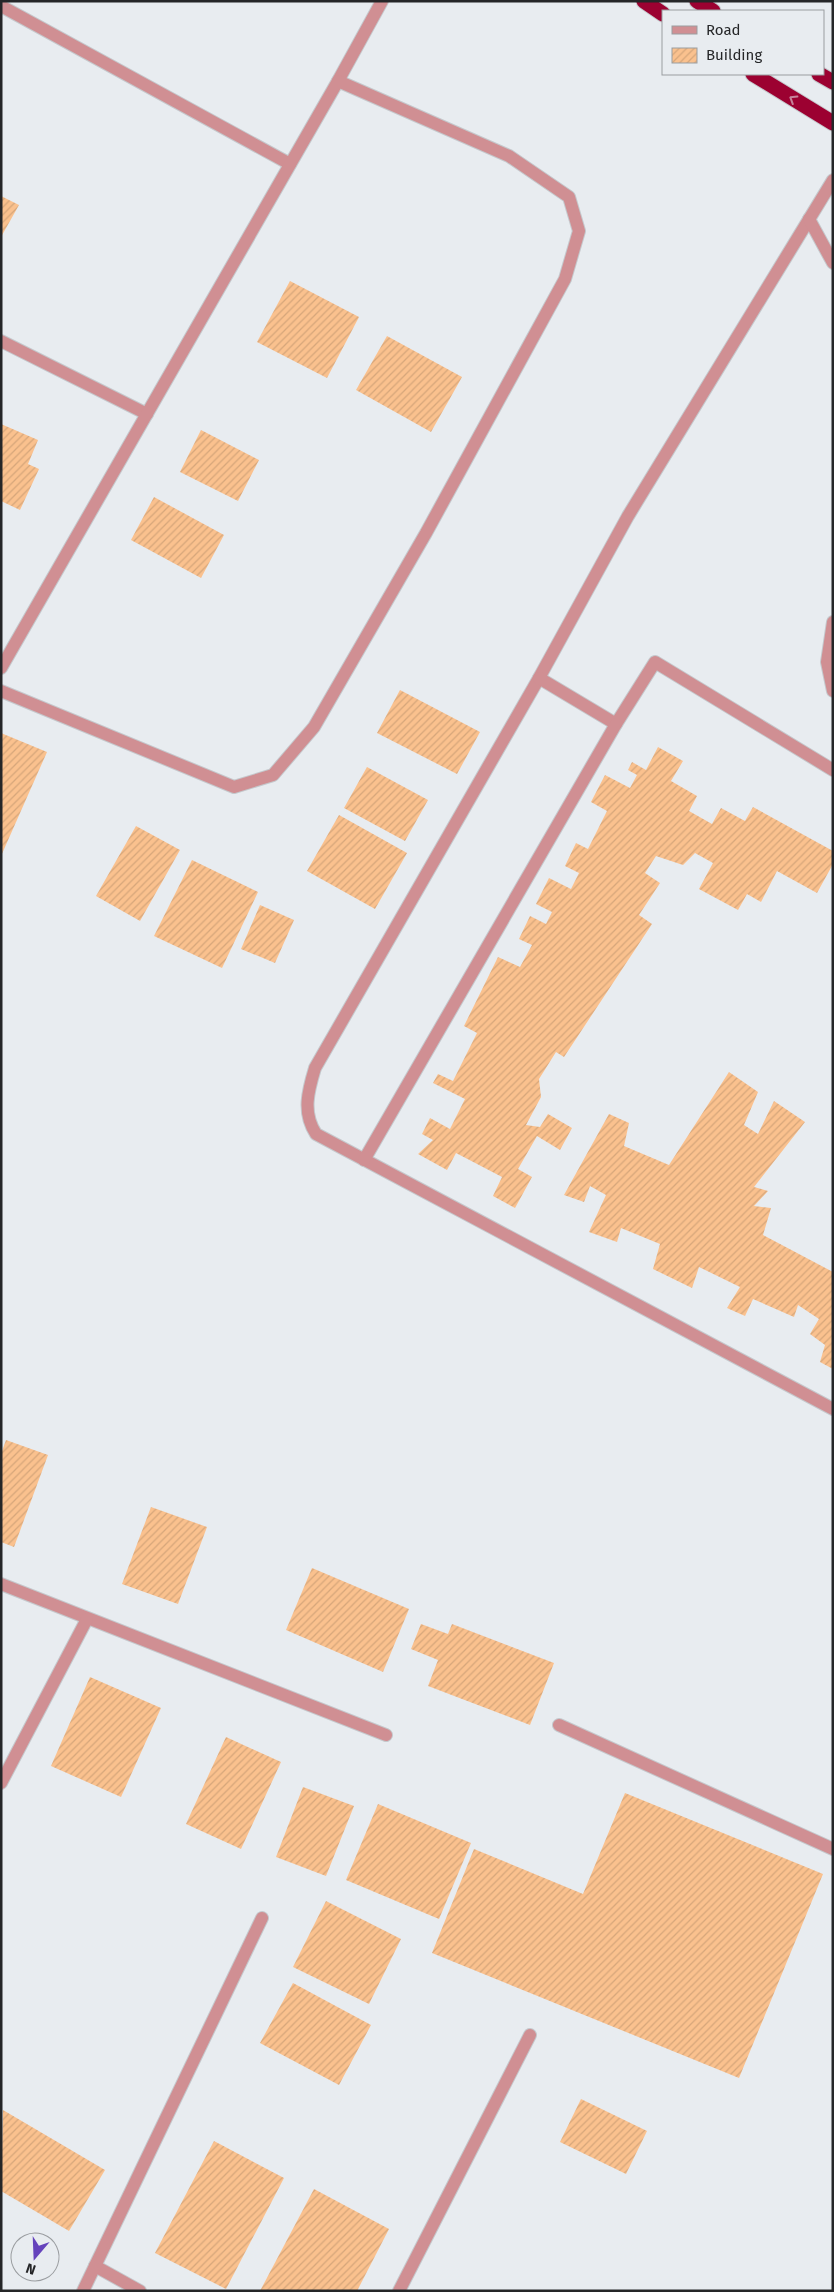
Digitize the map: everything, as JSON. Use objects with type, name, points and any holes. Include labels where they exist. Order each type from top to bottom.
[{"type":"highway","points":[[644,1],[662,13]]},
{"type":"highway","points":[[697,1],[712,10]]},
{"type":"highway","points":[[755,75],[833,123]]},
{"type":"highway","points":[[821,75],[833,82]]},
{"type":"street","points":[[1,668],[382,1]]},
{"type":"street","points":[[1,6],[290,164]]},
{"type":"street","points":[[1,690],[234,787],[273,774],[314,727],[426,533],[565,279],[579,231],[569,197],[509,156],[338,81]]},
{"type":"street","points":[[833,180],[628,516],[539,678],[314,1068],[307,1095],[308,1123],[316,1134],[833,1409]]},
{"type":"street","points":[[809,219],[833,263]]},
{"type":"street","points":[[1,341],[147,414]]},
{"type":"street","points":[[833,622],[827,662],[833,691]]},
{"type":"street","points":[[364,1160],[616,724],[655,662],[833,770]]},
{"type":"street","points":[[539,678],[616,724]]},
{"type":"street","points":[[1,1584],[386,1735]]},
{"type":"street","points":[[1,1783],[87,1619]]},
{"type":"street","points":[[559,1725],[833,1849]]},
{"type":"street","points":[[83,2291],[262,1918]]},
{"type":"street","points":[[399,2291],[530,2035]]},
{"type":"street","points":[[95,2266],[140,2291]]},
{"type":"building","points":[[1,196],[19,205],[1,237]]},
{"type":"building","points":[[290,281],[359,317],[327,378],[257,342]]},
{"type":"building","points":[[387,336],[462,377],[431,432],[356,390]]},
{"type":"building","points":[[1,424],[38,440],[28,464],[39,469],[20,510],[1,501]]},
{"type":"building","points":[[201,430],[259,460],[238,501],[180,472]]},
{"type":"building","points":[[154,497],[224,535],[201,578],[131,540]]},
{"type":"building","points":[[400,690],[480,732],[457,774],[377,733]]},
{"type":"building","points":[[1,733],[47,752],[1,856]]},
{"type":"building","points":[[658,747],[683,761],[671,781],[697,796],[689,811],[712,824],[721,808],[745,821],[753,807],[833,851],[833,864],[817,893],[777,871],[761,902],[747,894],[738,910],[699,889],[713,863],[695,853],[683,865],[656,856],[645,873],[660,883],[639,915],[652,924],[564,1057],[556,1052],[539,1079],[541,1097],[526,1125],[540,1127],[548,1114],[572,1128],[560,1150],[537,1136],[518,1169],[532,1177],[515,1208],[493,1196],[502,1177],[456,1153],[447,1170],[418,1154],[433,1140],[422,1134],[430,1118],[450,1129],[465,1099],[433,1083],[438,1074],[453,1081],[477,1033],[464,1026],[498,957],[520,967],[532,945],[519,939],[530,916],[546,924],[552,912],[536,904],[549,878],[571,889],[579,873],[565,866],[576,843],[588,849],[607,811],[591,802],[605,775],[630,788],[637,775],[628,770],[632,762],[646,770]]},
{"type":"building","points":[[367,767],[428,800],[405,841],[344,808]]},
{"type":"building","points":[[339,815],[407,853],[375,909],[307,871]]},
{"type":"building","points":[[136,826],[180,850],[140,921],[96,896]]},
{"type":"building","points":[[192,860],[258,892],[222,968],[154,936]]},
{"type":"building","points":[[260,905],[294,920],[275,963],[241,949]]},
{"type":"building","points":[[729,1072],[758,1092],[744,1125],[758,1134],[774,1101],[805,1122],[754,1187],[768,1191],[754,1206],[771,1208],[763,1235],[833,1272],[833,1369],[820,1362],[825,1345],[810,1334],[819,1319],[798,1305],[794,1317],[753,1299],[745,1316],[727,1308],[740,1287],[699,1267],[692,1288],[653,1269],[660,1244],[621,1228],[617,1242],[589,1232],[606,1195],[590,1186],[584,1202],[564,1195],[609,1114],[629,1123],[624,1146],[669,1165]]},
{"type":"building","points":[[6,1440],[48,1455],[14,1547],[1,1542],[1,1454]]},
{"type":"building","points":[[151,1507],[207,1527],[178,1604],[122,1584]]},
{"type":"building","points":[[312,1568],[409,1609],[383,1672],[286,1630]]},
{"type":"building","points":[[421,1624],[448,1634],[452,1624],[554,1663],[530,1725],[428,1686],[438,1660],[411,1649]]},
{"type":"building","points":[[90,1677],[161,1708],[121,1797],[51,1766]]},
{"type":"building","points":[[226,1737],[281,1762],[241,1849],[186,1824]]},
{"type":"building","points":[[303,1787],[354,1806],[326,1876],[276,1857]]},
{"type":"building","points":[[625,1793],[823,1874],[739,2078],[432,1953],[474,1849],[583,1894]]},
{"type":"building","points":[[378,1804],[471,1843],[439,1919],[346,1880]]},
{"type":"building","points":[[326,1901],[401,1939],[369,2004],[293,1967]]},
{"type":"building","points":[[293,1983],[371,2025],[339,2085],[260,2043]]},
{"type":"building","points":[[581,2099],[647,2131],[626,2174],[560,2142]]},
{"type":"building","points":[[3,2110],[105,2170],[69,2231],[1,2191]]},
{"type":"building","points":[[214,2141],[284,2178],[226,2289],[155,2253]]},
{"type":"building","points":[[314,2189],[389,2229],[357,2291],[260,2291]]}]
